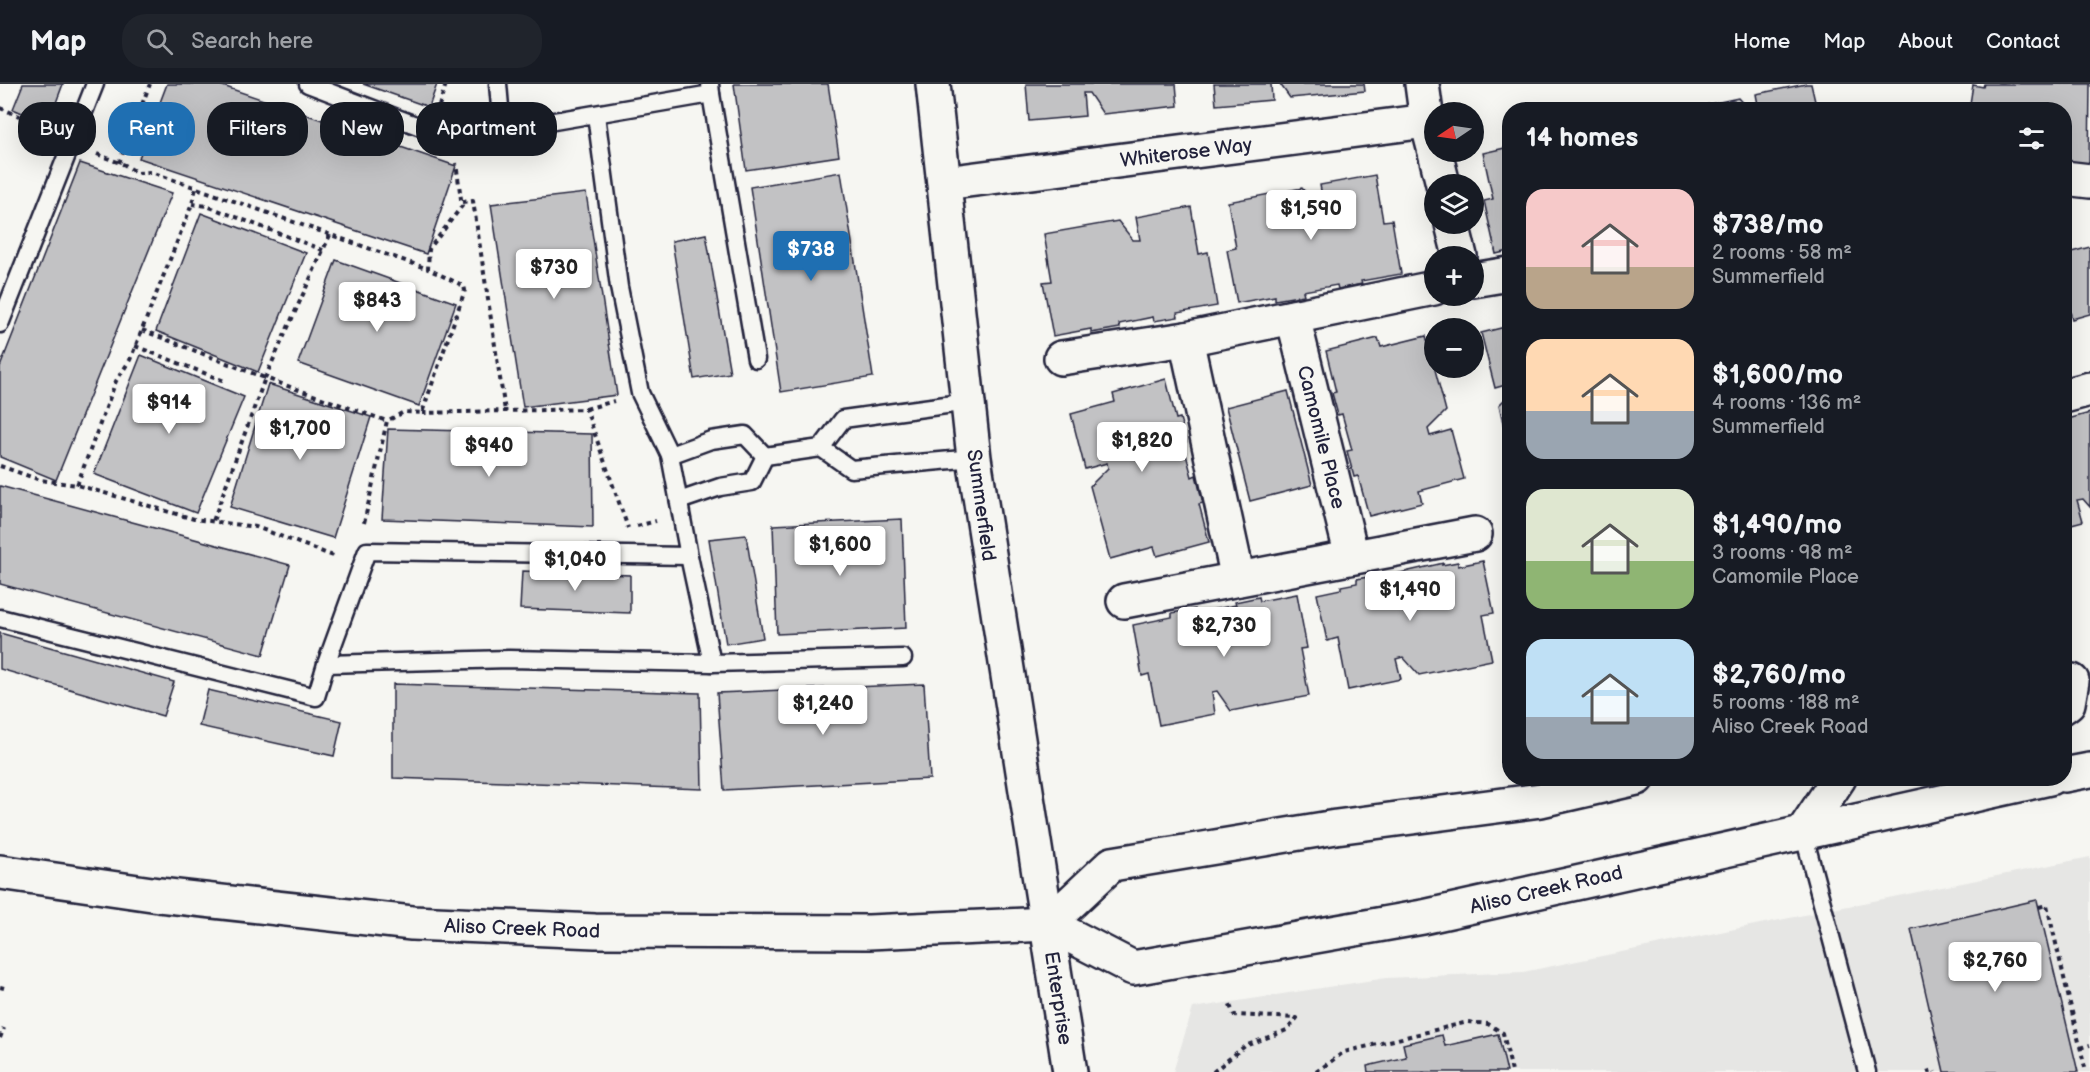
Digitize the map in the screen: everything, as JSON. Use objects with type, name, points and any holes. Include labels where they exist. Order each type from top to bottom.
[{"type":"main road","name":"Summerfield","points":[[933,84],[974,458],[1048,924]]},
{"type":"main road","points":[[1422,84],[1425,102]]},
{"type":"main road","name":"Whiterose Way","points":[[945,183],[1424,141]]},
{"type":"main road","points":[[2072,179],[2090,181]]},
{"type":"main road","points":[[1484,278],[1502,275]]},
{"type":"main road","points":[[1061,358],[1186,339],[1424,290]]},
{"type":"main road","name":"Camomile Place","points":[[1293,317],[1352,557]]},
{"type":"main road","points":[[1186,339],[1238,579]]},
{"type":"main road","points":[[1124,601],[1475,534]]},
{"type":"main road","points":[[2072,773],[2090,770]]},
{"type":"main road","points":[[1048,924],[1112,864],[1336,827],[1541,800],[1602,786]]},
{"type":"main road","points":[[1803,832],[1834,786]]},
{"type":"main road","name":"Aliso Creek Road","points":[[0,872],[159,896],[412,923],[595,931],[822,932],[1048,924],[1133,968],[1423,917],[2013,786]]},
{"type":"main road","name":"Enterprise","points":[[1048,924],[1070,1072]]},
{"type":"lane","points":[[0,324],[95,84]]},
{"type":"lane","points":[[308,84],[416,125]]},
{"type":"lane","points":[[498,84],[500,102]]},
{"type":"lane","points":[[557,121],[596,115],[711,89],[756,359]]},
{"type":"lane","points":[[596,115],[619,287],[640,393],[670,455],[712,663]]},
{"type":"lane","points":[[821,448],[843,419],[968,402]]},
{"type":"lane","points":[[670,455],[711,440],[745,435],[765,456]]},
{"type":"lane","points":[[765,456],[821,448],[851,469],[974,458]]},
{"type":"lane","points":[[678,501],[720,487],[752,482],[765,456]]},
{"type":"lane","points":[[0,618],[316,697],[364,559],[689,556]]},
{"type":"lane","points":[[326,664],[509,659],[712,663],[903,658]]},
{"type":"lane","points":[[1803,832],[1867,1072]]},
{"type":"path","points":[[150,84],[122,164],[137,173],[151,172],[429,269],[464,286],[465,290],[422,413]]},
{"type":"path","points":[[0,108],[18,114]]},
{"type":"path","points":[[429,269],[429,249],[462,206],[458,169]]},
{"type":"path","points":[[77,485],[116,381],[130,360],[192,204],[196,188]]},
{"type":"path","points":[[462,202],[473,201],[506,411]]},
{"type":"path","points":[[192,204],[207,206],[323,250]]},
{"type":"path","points":[[213,521],[265,378],[330,235]]},
{"type":"path","points":[[142,330],[265,378],[387,421]]},
{"type":"path","points":[[135,346],[227,382]]},
{"type":"path","points":[[0,466],[40,480],[77,485],[194,519],[256,527],[364,559],[364,526],[387,421],[404,411],[422,413],[586,409],[628,528],[631,555]]},
{"type":"path","points":[[628,528],[660,520]]},
{"type":"path","points":[[2039,907],[2047,905],[2086,1072]]},
{"type":"path","points":[[1214,1072],[1245,1046],[1287,1030],[1298,1018],[1234,1015],[1229,1003]]},
{"type":"path","points":[[1316,1072],[1344,1052],[1468,1022],[1488,1024],[1503,1034],[1512,1072]]},
{"type":"path","points":[[0,1038],[4,1029]]},
{"type":"path","points":[[2080,1048],[2090,1045]]},
{"type":"path","points":[[1927,1072],[1934,1070],[1935,1072]]},
{"type":"shaded area","points":[[2090,857],[2090,1072],[1173,1072],[1193,1008],[1386,978],[1523,972]]},
{"type":"building","points":[[23,84],[63,84],[56,102],[18,102],[18,111],[13,109]]},
{"type":"building","points":[[167,84],[217,84],[269,102],[207,102],[207,156],[308,156],[308,115],[320,119],[320,156],[404,156],[404,148],[416,152],[416,156],[427,156],[456,166],[426,254],[139,158],[140,156],[195,156],[195,102],[160,102]]},
{"type":"building","points":[[363,84],[437,84],[431,102],[416,102]]},
{"type":"building","points":[[734,84],[828,84],[839,156],[746,170]]},
{"type":"building","points":[[1026,84],[1176,84],[1178,106],[1103,114],[1089,93],[1083,93],[1085,116],[1029,121]]},
{"type":"building","points":[[1214,84],[1271,84],[1272,100],[1216,105]]},
{"type":"building","points":[[1280,84],[1364,84],[1365,91],[1290,98]]},
{"type":"building","points":[[1811,84],[1815,102],[1758,102],[1756,94]]},
{"type":"building","points":[[1984,84],[2090,84],[2089,165],[2072,163],[2072,102],[1970,102],[1973,85],[1983,87]]},
{"type":"building","points":[[1738,98],[1742,102],[1719,102]]},
{"type":"building","points":[[1502,149],[1502,253],[1496,254],[1484,201],[1493,199],[1484,153]]},
{"type":"building","points":[[80,163],[172,193],[56,480],[0,457],[0,367]]},
{"type":"building","points":[[841,172],[873,377],[781,392],[750,187]]},
{"type":"building","points":[[1375,175],[1383,221],[1392,220],[1401,274],[1361,281],[1362,284],[1338,289],[1337,285],[1303,291],[1304,295],[1275,300],[1275,296],[1237,303],[1227,250],[1236,248],[1228,202],[1302,188],[1318,208],[1324,207],[1320,185]]},
{"type":"building","points":[[586,193],[617,395],[523,407],[491,204]]},
{"type":"building","points":[[1191,207],[1199,254],[1208,252],[1217,306],[1177,313],[1178,317],[1154,321],[1153,317],[1119,324],[1120,328],[1091,333],[1091,329],[1053,336],[1043,282],[1052,281],[1044,234],[1118,221],[1133,240],[1140,240],[1136,217]]},
{"type":"building","points":[[201,213],[306,253],[258,372],[156,331]]},
{"type":"building","points":[[706,234],[730,373],[694,379],[672,241]]},
{"type":"building","points":[[2090,247],[2090,314],[2072,319],[2072,252]]},
{"type":"building","points":[[336,260],[456,303],[419,406],[298,363]]},
{"type":"building","points":[[1502,328],[1502,386],[1495,388],[1484,345],[1484,332]]},
{"type":"building","points":[[1424,336],[1424,378],[1437,378],[1446,411],[1428,429],[1430,436],[1451,430],[1464,479],[1419,491],[1422,503],[1369,516],[1358,476],[1354,477],[1347,451],[1352,450],[1342,414],[1338,415],[1332,393],[1336,392],[1326,351],[1378,338],[1381,347]]},
{"type":"building","points":[[141,355],[244,397],[196,513],[94,474]]},
{"type":"building","points":[[1166,379],[1176,419],[1180,418],[1186,442],[1183,443],[1192,477],[1196,475],[1203,503],[1199,504],[1209,542],[1157,556],[1154,547],[1110,559],[1090,486],[1108,468],[1107,463],[1085,469],[1071,414],[1115,402],[1113,394]]},
{"type":"building","points":[[268,384],[371,417],[333,538],[230,507]]},
{"type":"building","points":[[1288,391],[1312,485],[1250,501],[1226,407]]},
{"type":"building","points":[[1502,402],[1502,418],[1499,405]]},
{"type":"building","points":[[2090,413],[2090,507],[2083,499],[2077,500],[2083,521],[2072,524],[2072,418]]},
{"type":"building","points":[[388,429],[592,434],[593,527],[382,519]]},
{"type":"building","points":[[0,486],[290,565],[263,655],[0,584]]},
{"type":"building","points":[[902,519],[906,628],[777,634],[773,525]]},
{"type":"building","points":[[746,535],[763,638],[726,644],[709,539]]},
{"type":"building","points":[[1483,561],[1494,613],[1483,615],[1492,660],[1419,675],[1403,657],[1396,659],[1401,679],[1348,690],[1338,638],[1327,641],[1317,594],[1357,583],[1357,579],[1379,575],[1379,578],[1443,563],[1442,565],[1458,562],[1458,566]]},
{"type":"building","points":[[522,571],[630,575],[630,613],[520,609]]},
{"type":"building","points":[[1297,594],[1307,648],[1300,649],[1309,696],[1231,711],[1217,691],[1212,692],[1215,714],[1159,725],[1149,674],[1142,676],[1133,625],[1172,617],[1172,613],[1195,609],[1196,613],[1236,605],[1235,602],[1259,597],[1260,601]]},
{"type":"building","points":[[0,633],[174,682],[163,716],[0,669]]},
{"type":"building","points":[[393,684],[700,693],[702,789],[393,778]]},
{"type":"building","points":[[924,684],[930,779],[724,790],[717,693]]},
{"type":"building","points":[[208,690],[342,721],[334,756],[199,726]]},
{"type":"building","points":[[2037,900],[2078,1072],[1944,1072],[1911,929]]},
{"type":"building","points":[[1498,1034],[1507,1072],[1368,1072],[1367,1066],[1406,1057],[1403,1044],[1442,1035],[1445,1046]]}]
